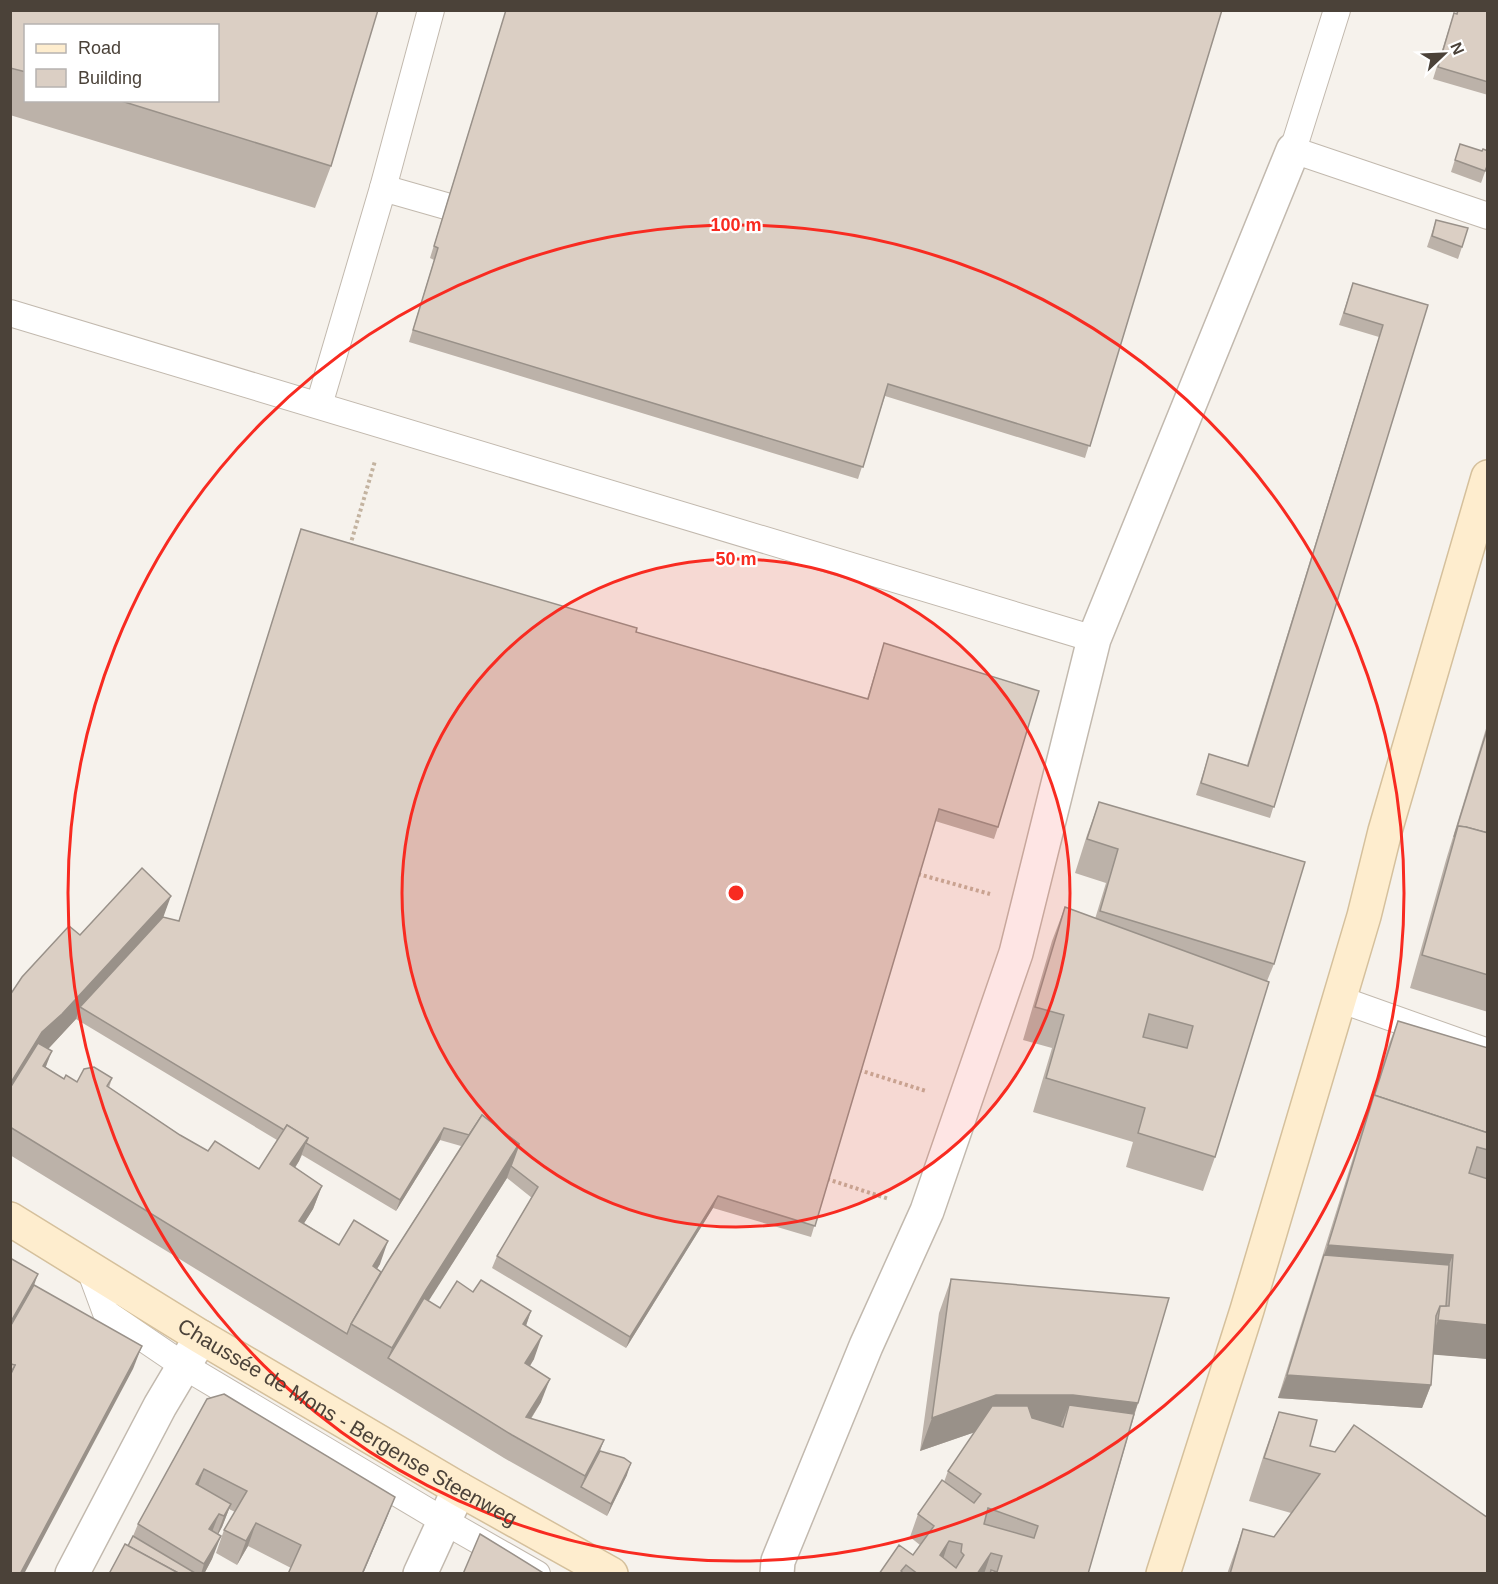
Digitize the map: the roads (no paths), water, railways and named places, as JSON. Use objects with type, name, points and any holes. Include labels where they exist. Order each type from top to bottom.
[{"type":"street","points":[[777,1574],[778,1561],[866,1346],[927,1211],[1016,953],[1094,639],[1293,150]]},
{"type":"street","points":[[1162,1574],[1247,1310],[1364,916],[1385,831],[1488,477]]},
{"type":"street","name":"Chaussée de Mons - Bergense Steenweg","points":[[10,1219],[201,1337],[459,1489],[611,1574]]},
{"type":"street","points":[[72,1574],[160,1406],[201,1337]]},
{"type":"street","points":[[420,1574],[459,1489]]},
{"type":"lane","points":[[319,405],[383,188],[431,10]]},
{"type":"lane","points":[[1337,10],[1293,150],[1488,216]]},
{"type":"lane","points":[[383,188],[446,206]]},
{"type":"lane","points":[[10,313],[1094,639]]},
{"type":"lane","points":[[1339,999],[1488,1052]]},
{"type":"lane","name":"Chaussée de Mons - Bergense Steenweg","points":[[89,1267],[106,1313],[184,1366],[537,1574]]}]
